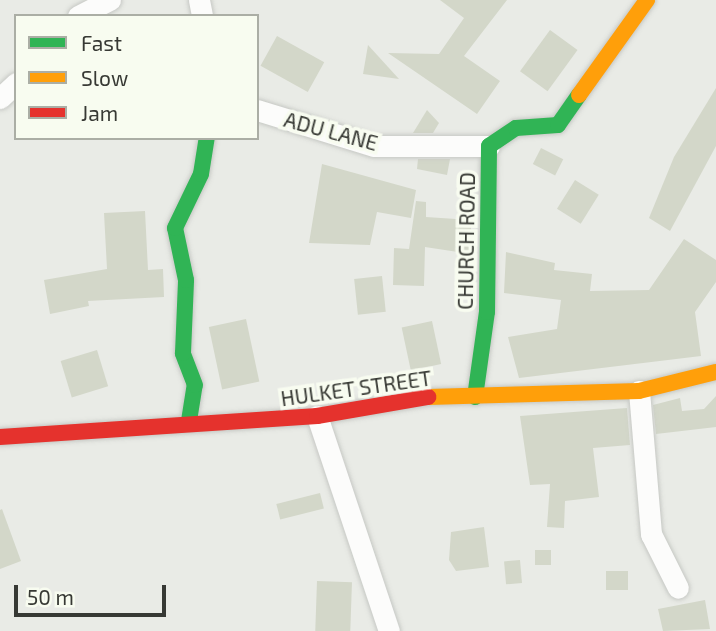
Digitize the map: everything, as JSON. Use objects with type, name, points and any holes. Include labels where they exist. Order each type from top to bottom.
[{"type":"street","points":[[82,14],[110,0]]},
{"type":"street","name":"CHURCH ROAD","points":[[475,397],[487,312],[489,146],[516,128],[558,125],[647,0]]},
{"type":"street","points":[[0,98],[14,85]]},
{"type":"street","name":"ADU LANE","points":[[259,111],[374,146],[489,146]]},
{"type":"street","points":[[189,421],[195,385],[183,353],[186,280],[175,228],[201,174],[207,140]]},
{"type":"street","name":"HULKET STREET","points":[[0,436],[122,432],[189,421],[317,416],[410,398],[639,391],[716,372]]},
{"type":"street","points":[[639,391],[651,534],[678,588]]},
{"type":"street","points":[[317,416],[389,631]]},
{"type":"building","points":[[440,0],[507,0],[464,56],[500,81],[477,114],[388,53],[439,54],[464,18]]},
{"type":"building","points":[[550,30],[578,50],[548,91],[520,71]]},
{"type":"building","points":[[277,36],[324,62],[308,92],[261,66]]},
{"type":"building","points":[[368,45],[399,79],[363,74]]},
{"type":"building","points":[[716,88],[716,146],[670,231],[649,218],[674,157]]},
{"type":"building","points":[[427,110],[439,123],[433,133],[413,133]]},
{"type":"building","points":[[541,148],[563,159],[555,175],[533,164]]},
{"type":"building","points":[[418,159],[450,159],[447,175],[417,169]]},
{"type":"building","points":[[322,164],[416,190],[411,218],[377,212],[370,245],[309,243]]},
{"type":"building","points":[[575,180],[599,195],[581,224],[557,209]]},
{"type":"building","points":[[416,201],[426,202],[426,217],[471,220],[471,254],[425,247],[424,286],[393,285],[394,248],[409,249]]},
{"type":"building","points":[[145,211],[148,270],[163,269],[164,297],[88,301],[89,306],[50,314],[44,280],[107,269],[104,213]]},
{"type":"building","points":[[684,239],[716,260],[716,282],[695,312],[701,356],[519,378],[508,337],[557,329],[561,300],[504,293],[506,252],[555,263],[554,270],[592,274],[590,291],[649,290]]},
{"type":"building","points":[[382,276],[386,312],[358,315],[354,279]]},
{"type":"building","points":[[246,319],[259,382],[222,390],[209,327]]},
{"type":"building","points":[[432,321],[441,364],[411,370],[402,327]]},
{"type":"building","points":[[97,350],[108,386],[72,397],[61,361]]},
{"type":"building","points":[[716,396],[716,427],[656,434],[653,405],[680,398],[682,411],[704,409]]},
{"type":"building","points":[[627,408],[630,445],[593,448],[599,497],[565,501],[564,528],[547,527],[550,484],[530,485],[520,416]]},
{"type":"building","points":[[320,493],[324,509],[280,519],[276,504]]},
{"type":"building","points":[[2,509],[21,561],[0,569],[0,510]]},
{"type":"building","points":[[484,527],[489,567],[456,571],[449,560],[451,532]]},
{"type":"building","points":[[535,550],[551,550],[551,565],[535,565]]},
{"type":"building","points":[[520,560],[522,583],[506,584],[504,561]]},
{"type":"building","points":[[606,571],[628,571],[628,590],[606,590]]},
{"type":"building","points":[[317,581],[352,582],[350,631],[315,631]]},
{"type":"building","points":[[705,600],[710,629],[663,631],[658,609]]},
{"type":"traffic: fast","points":[[475,397],[487,312],[489,146],[516,128],[558,125],[579,95]]},
{"type":"traffic: fast","points":[[189,421],[195,385],[183,353],[186,280],[175,228],[201,174],[207,140]]},
{"type":"traffic: slow","points":[[579,95],[647,0]]},
{"type":"traffic: slow","points":[[428,397],[639,391],[716,372]]},
{"type":"traffic: jam","points":[[0,437],[317,416],[428,397]]}]
